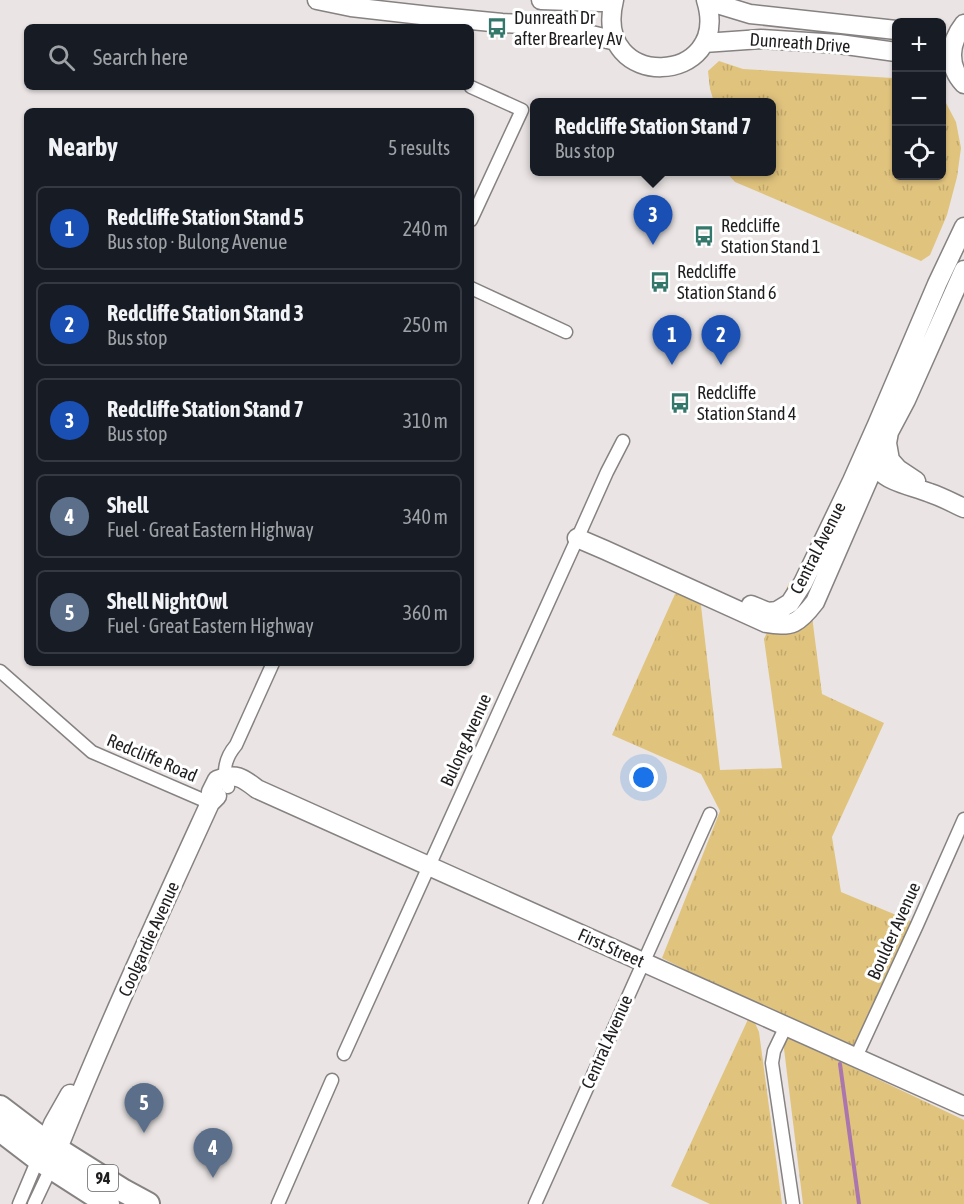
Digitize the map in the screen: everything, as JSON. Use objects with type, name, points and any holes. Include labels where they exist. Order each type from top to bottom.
[{"type":"highway","name":"94","points":[[0,1107],[48,1155],[108,1204]]},
{"type":"highway","name":"94","points":[[0,1130],[148,1204]]},
{"type":"street","points":[[317,0],[351,7],[430,16],[554,26],[616,41]]},
{"type":"street","points":[[541,0],[601,2],[608,0]]},
{"type":"street","points":[[614,0],[611,12],[616,41],[632,59],[654,68],[666,68],[690,59],[704,43],[710,22],[706,1]]},
{"type":"street","name":"Dunreath Drive","points":[[706,1],[750,14],[892,29]]},
{"type":"street","points":[[953,72],[952,45],[958,28]]},
{"type":"street","name":"Dunreath Drive","points":[[704,43],[761,39],[839,44],[892,51]]},
{"type":"street","points":[[474,88],[522,110],[474,214]]},
{"type":"street","name":"Central Avenue","points":[[579,533],[768,612],[777,611],[790,603],[803,583],[852,481],[882,430],[937,284],[964,228]]},
{"type":"street","name":"Central Avenue","points":[[579,533],[616,554],[766,623],[778,626],[798,622],[815,602],[853,515],[864,497],[873,488],[883,483],[884,468],[872,449],[872,441],[906,400],[964,270]]},
{"type":"street","points":[[474,289],[566,332]]},
{"type":"street","name":"Bulong Avenue","points":[[344,1054],[579,533],[623,441]]},
{"type":"street","points":[[884,468],[964,508]]},
{"type":"street","name":"Central Avenue","points":[[852,481],[861,473],[884,468]]},
{"type":"street","name":"Central Avenue","points":[[853,515],[884,468]]},
{"type":"street","name":"Coolgardie Avenue","points":[[19,1204],[48,1155],[88,1076],[210,803],[214,785],[217,780],[229,780],[226,762],[230,751],[236,745],[272,666]]},
{"type":"street","name":"Redcliffe Road","points":[[0,671],[92,752],[210,803]]},
{"type":"street","name":"First Street","points":[[229,780],[243,778],[257,789],[964,1106]]},
{"type":"street","name":"Central Avenue","points":[[535,1204],[710,814]]},
{"type":"street","name":"Boulder Avenue","points":[[856,1057],[964,819]]},
{"type":"street","points":[[786,1026],[774,1050],[772,1063],[793,1204]]},
{"type":"street","points":[[278,1204],[332,1080]]},
{"type":"street","name":"Coolgardie Avenue","points":[[34,1204],[48,1155]]},
{"type":"green space","points":[[719,61],[743,69],[892,78],[892,180],[946,180],[946,103],[956,122],[961,148],[957,177],[947,215],[930,255],[921,261],[735,182],[730,176],[776,176],[776,98],[713,98],[708,71]]},
{"type":"green space","points":[[802,580],[801,596],[810,601],[822,694],[884,723],[832,837],[841,892],[913,922],[850,1066],[964,1120],[964,1204],[803,1204],[780,1016],[662,958],[720,811],[701,774],[612,735],[675,594],[700,597],[720,770],[782,768],[764,639],[789,583]]},
{"type":"green space","points":[[750,1015],[759,1032],[782,1204],[710,1204],[671,1186]]},
{"type":"waterway","points":[[840,1064],[859,1204]]},
{"type":"place","name":"Dunreath Dr after Brearley Av","points":[[497,28]]},
{"type":"place","name":"Redcliffe Station Stand 1","points":[[704,236]]},
{"type":"place","name":"Redcliffe Station Stand 7","points":[[653,245]]},
{"type":"place","name":"Redcliffe Station Stand 6","points":[[660,282]]},
{"type":"place","name":"Redcliffe Station Stand 5","points":[[672,365]]},
{"type":"place","name":"Redcliffe Station Stand 3","points":[[721,365]]},
{"type":"place","name":"Redcliffe Station Stand 4","points":[[680,403]]},
{"type":"place","name":"Shell NightOwl","points":[[144,1133]]},
{"type":"place","name":"Shell","points":[[213,1178]]}]
